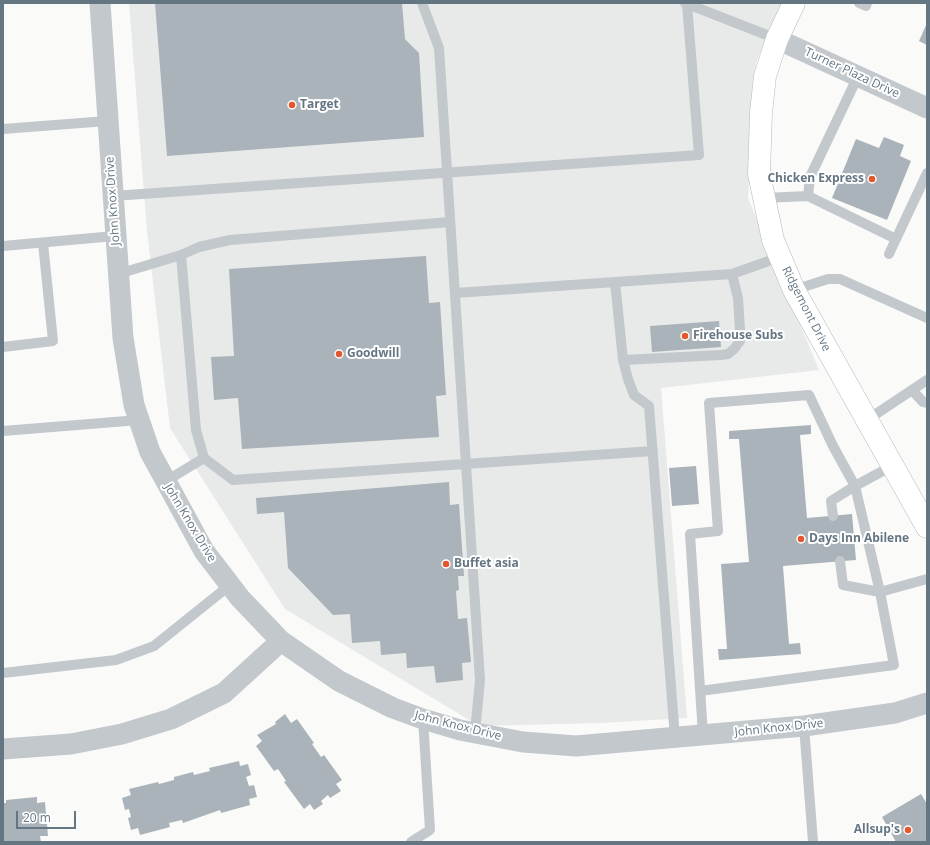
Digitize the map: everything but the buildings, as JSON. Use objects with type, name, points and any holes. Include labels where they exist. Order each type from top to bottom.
[{"type":"street","name":"John Knox Drive","points":[[100,3],[112,196],[123,338],[134,405],[150,452],[204,551],[240,598],[281,641],[339,681],[392,708],[423,719],[474,732],[523,742],[576,746],[804,726],[894,713],[927,703]]},
{"type":"street","name":"Ridgemont Drive","points":[[794,3],[777,39],[764,76],[759,174],[773,240],[794,290],[927,527]]},
{"type":"street","name":"Turner Plaza Drive","points":[[777,39],[927,108]]},
{"type":"street","points":[[3,749],[71,744],[122,734],[171,719],[224,693],[281,641]]},
{"type":"lane","points":[[422,3],[439,48],[480,680],[474,732]]},
{"type":"lane","points":[[859,3],[866,6],[867,3]]},
{"type":"lane","points":[[112,196],[447,174],[700,155],[686,4],[777,39]]},
{"type":"lane","points":[[808,196],[810,177],[858,76]]},
{"type":"lane","points":[[3,129],[107,121]]},
{"type":"lane","points":[[889,254],[927,173]]},
{"type":"lane","points":[[764,198],[808,196],[896,239]]},
{"type":"lane","points":[[118,274],[181,255],[199,247],[230,240],[450,222]]},
{"type":"lane","points":[[3,246],[115,236]]},
{"type":"lane","points":[[3,347],[53,341],[43,243]]},
{"type":"lane","points":[[181,255],[196,430],[204,458],[233,480],[653,451]]},
{"type":"lane","points":[[455,293],[732,274],[780,257]]},
{"type":"lane","points":[[623,360],[728,354],[740,341],[738,298],[732,274]]},
{"type":"lane","points":[[794,290],[828,279],[840,279],[927,318]]},
{"type":"lane","points":[[615,282],[623,360],[634,395],[650,406],[674,738]]},
{"type":"lane","points":[[867,420],[927,380]]},
{"type":"lane","points":[[912,390],[923,402],[927,403]]},
{"type":"lane","points":[[700,691],[894,665],[880,592],[855,486],[833,446],[809,395],[709,403],[718,531],[690,534],[700,691],[703,735]]},
{"type":"lane","points":[[3,432],[139,420]]},
{"type":"lane","points":[[166,481],[204,458]]},
{"type":"lane","points":[[833,516],[831,501],[892,466]]},
{"type":"lane","points":[[840,561],[843,585],[880,592],[927,579]]},
{"type":"lane","points":[[3,673],[116,660],[154,646],[230,585]]},
{"type":"lane","points":[[411,842],[430,830],[423,719]]},
{"type":"lane","points":[[804,726],[813,842]]},
{"type":"shaded area","points":[[129,3],[782,3],[756,63],[748,198],[819,370],[661,388],[687,718],[602,723],[479,726],[285,609],[170,428],[147,231]]},
{"type":"place","name":"Target","points":[[292,105]]},
{"type":"place","name":"Chicken Express","points":[[872,179]]},
{"type":"place","name":"Firehouse Subs","points":[[685,336]]},
{"type":"place","name":"Goodwill","points":[[339,354]]},
{"type":"place","name":"Days Inn Abilene","points":[[801,539]]},
{"type":"place","name":"Buffet asia","points":[[446,564]]},
{"type":"place","name":"Allsup's","points":[[908,830]]}]
